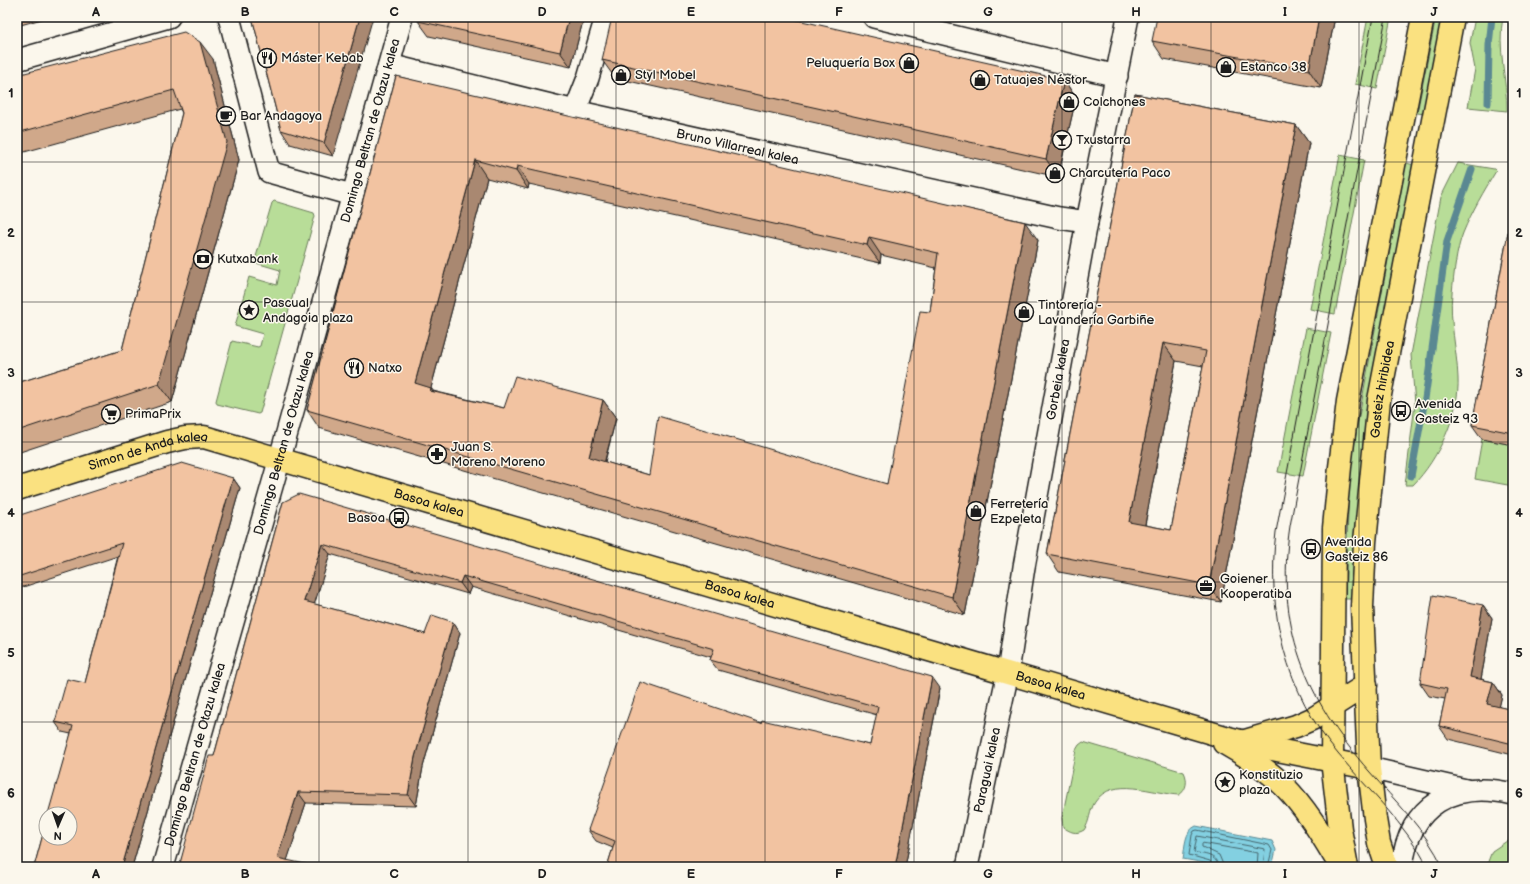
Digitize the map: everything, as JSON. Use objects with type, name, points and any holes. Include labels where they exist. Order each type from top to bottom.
[{"type":"main road","points":[[1347,867],[1340,829],[1332,760],[1334,528],[1347,408],[1423,17]]},
{"type":"main road","name":"Gasteiz hiribidea","points":[[1388,867],[1379,843],[1374,819],[1369,768],[1362,607],[1365,542],[1378,400],[1453,17]]},
{"type":"main road","name":"Simon de Anda kalea","points":[[17,489],[185,438],[204,437],[280,458]]},
{"type":"main road","name":"Basoa kalea","points":[[280,458],[1245,742],[1272,749],[1369,768]]},
{"type":"main road","points":[[1245,742],[1296,726],[1333,707],[1366,685]]},
{"type":"main road","name":"Basoa kalea","points":[[1200,729],[1257,764],[1285,786],[1305,811],[1341,867]]},
{"type":"street","points":[[17,60],[169,17]]},
{"type":"street","points":[[229,17],[269,172],[352,195]]},
{"type":"street","name":"Domingo Beltran de Otazu kalea","points":[[163,867],[280,458],[402,17]]},
{"type":"street","points":[[575,111],[588,78],[606,17]]},
{"type":"street","points":[[874,17],[1117,76]]},
{"type":"street","name":"Gorbeia kalea","points":[[1008,672],[1024,567],[1087,222],[1128,17]]},
{"type":"street","name":"Bruno Villarreal kalea","points":[[388,65],[575,111],[1059,218],[1087,222]]},
{"type":"street","name":"Paraguai kalea","points":[[967,867],[1008,672]]},
{"type":"street","points":[[1369,768],[1466,790],[1513,794]]},
{"type":"street","points":[[1402,867],[1402,860],[1416,824],[1429,807],[1442,798],[1466,790]]},
{"type":"green space","points":[[1368,17],[1391,17],[1377,89],[1355,84]]},
{"type":"green space","points":[[1436,17],[1444,17],[1425,114],[1417,113]]},
{"type":"green space","points":[[1475,17],[1503,17],[1501,40],[1507,111],[1468,107],[1475,69],[1470,43]]},
{"type":"green space","points":[[1340,155],[1364,160],[1335,314],[1310,309]]},
{"type":"green space","points":[[1406,163],[1415,165],[1366,431],[1355,538],[1353,599],[1345,599],[1349,484],[1357,427]]},
{"type":"green space","points":[[1458,163],[1494,169],[1496,171],[1478,201],[1461,240],[1457,255],[1451,304],[1458,392],[1451,421],[1446,435],[1431,463],[1413,485],[1405,485],[1415,404],[1411,355],[1441,197]]},
{"type":"green space","points":[[274,201],[314,213],[315,216],[260,413],[258,414],[217,404],[216,401],[232,341],[258,347],[260,346],[263,334],[235,326],[249,277],[277,285],[280,270],[256,263],[255,260],[272,203]]},
{"type":"green space","points":[[1306,328],[1331,333],[1303,476],[1278,472]]},
{"type":"green space","points":[[1482,439],[1513,445],[1513,486],[1475,479]]},
{"type":"green space","points":[[1083,742],[1184,772],[1186,778],[1185,788],[1179,795],[1134,788],[1112,789],[1103,794],[1095,802],[1084,830],[1076,833],[1071,831],[1063,827],[1062,818],[1076,750]]},
{"type":"green space","points":[[1510,839],[1513,839],[1513,867],[1486,867],[1492,851]]},
{"type":"water","points":[[1196,826],[1272,841],[1276,850],[1272,867],[1212,867],[1205,863],[1183,859],[1187,836],[1192,828]]},
{"type":"building","points":[[252,17],[360,17],[324,143],[281,130]]},
{"type":"building","points":[[419,17],[569,17],[560,52],[418,21]]},
{"type":"building","points":[[612,17],[784,17],[1064,80],[1046,159],[602,60]]},
{"type":"building","points":[[1157,17],[1319,17],[1309,70],[1152,41]]},
{"type":"building","points":[[184,32],[200,42],[227,142],[159,384],[17,431],[17,383],[122,350],[182,113],[174,90],[17,133],[17,75]]},
{"type":"building","points":[[396,76],[1025,222],[952,597],[307,410]],"holes":[[[475,160],[516,171],[517,166],[867,245],[869,237],[938,253],[930,312],[920,311],[887,484],[658,416],[649,475],[589,457],[603,400],[515,376],[504,408],[430,391],[431,388],[415,383]]]},
{"type":"building","points":[[1135,94],[1296,125],[1209,585],[1047,554]],"holes":[[[1163,343],[1206,351],[1171,530],[1129,522]]]},
{"type":"building","points":[[1513,206],[1513,433],[1472,425]]},
{"type":"building","points":[[182,463],[233,478],[122,867],[34,867],[40,846],[78,846],[78,806],[50,806],[73,726],[55,722],[67,679],[85,683],[122,543],[17,577],[17,516]]},
{"type":"building","points":[[299,494],[932,677],[895,867],[692,867],[682,864],[681,867],[607,867],[615,841],[588,830],[640,682],[761,723],[762,720],[870,745],[878,707],[710,660],[714,649],[463,576],[460,583],[322,544],[304,601],[425,634],[432,615],[453,622],[415,757],[408,795],[298,792],[277,858],[319,867],[179,867],[209,756],[214,756],[283,502]]},
{"type":"building","points":[[1433,595],[1483,605],[1470,677],[1493,682],[1487,704],[1513,710],[1513,744],[1439,726],[1447,689],[1420,683]]},
{"type":"waterway","points":[[1488,103],[1489,45],[1492,17]]},
{"type":"waterway","points":[[1411,476],[1425,399],[1447,241],[1472,169]]},
{"type":"tram line","points":[[1373,17],[1276,532],[1274,591],[1284,649],[1293,678],[1305,705],[1320,730],[1338,754],[1409,836],[1428,867]]},
{"type":"tram line","points":[[1386,17],[1290,526],[1286,562],[1287,595],[1292,627],[1300,658],[1312,687],[1328,716],[1347,744],[1419,828],[1428,840],[1443,867]]},
{"type":"place","name":"Máster Kebab","points":[[267,58]]},
{"type":"place","name":"Peluquería Box","points":[[909,63]]},
{"type":"place","name":"Estanco 38","points":[[1226,67]]},
{"type":"place","name":"Styl Mobel","points":[[621,75]]},
{"type":"place","name":"Tatuajes Néstor","points":[[980,80]]},
{"type":"place","name":"Colchones","points":[[1069,102]]},
{"type":"place","name":"Bar Andagoya","points":[[226,116]]},
{"type":"place","name":"Txustarra","points":[[1062,140]]},
{"type":"place","name":"Charcutería Paco","points":[[1055,173]]},
{"type":"place","name":"Kutxabank","points":[[203,259]]},
{"type":"place","name":"Pascual Andagoia plaza","points":[[249,310]]},
{"type":"place","name":"Tintorería - Lavandería Garbiñe","points":[[1024,312]]},
{"type":"place","name":"Natxo","points":[[354,368]]},
{"type":"place","name":"Avenida Gasteiz 93","points":[[1401,411]]},
{"type":"place","name":"PrimaPrix","points":[[111,414]]},
{"type":"place","name":"Juan S. Moreno Moreno","points":[[437,454]]},
{"type":"place","name":"Ferretería Ezpeleta","points":[[976,511]]},
{"type":"place","name":"Basoa","points":[[399,518]]},
{"type":"place","name":"Avenida Gasteiz 86","points":[[1311,549]]},
{"type":"place","name":"Goiener Kooperatiba","points":[[1206,586]]},
{"type":"place","name":"Konstituzio plaza","points":[[1225,782]]}]
